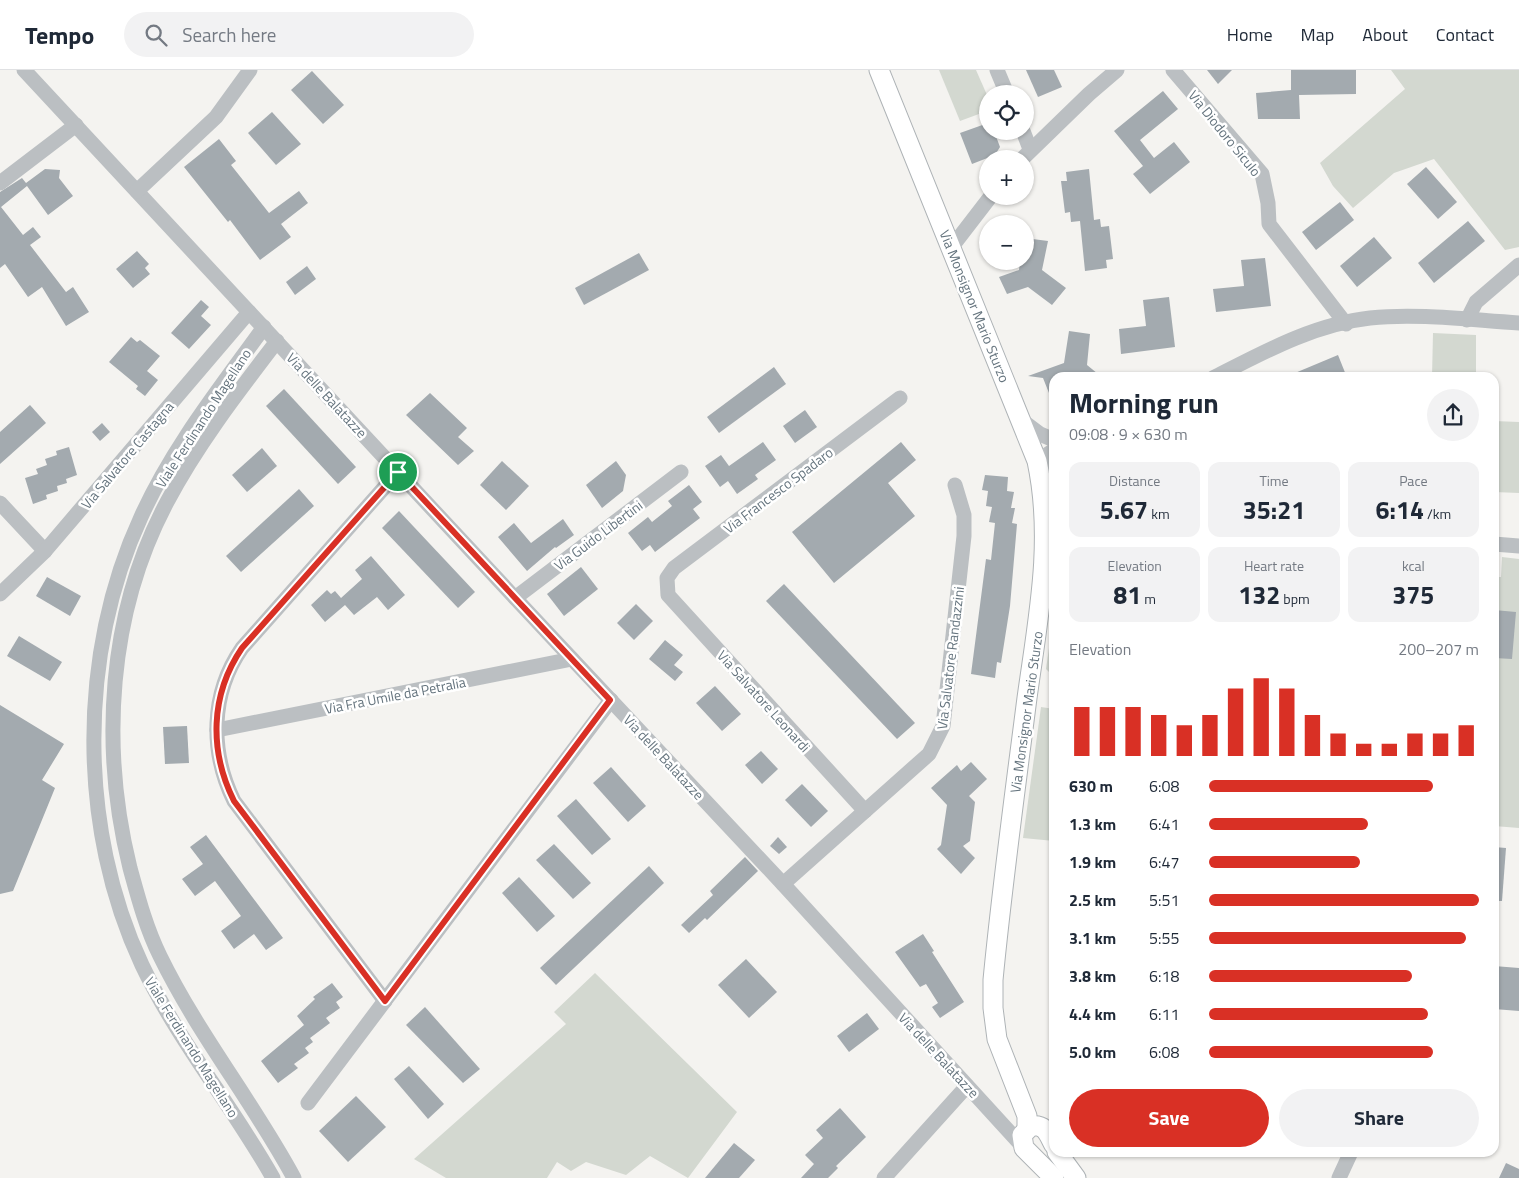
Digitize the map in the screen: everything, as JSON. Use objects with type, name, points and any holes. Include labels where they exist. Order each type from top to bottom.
[{"type":"main road","name":"Via Monsignor Mario Sturzo","points":[[879,70],[1020,419],[1045,464],[1042,485],[1049,535]]},
{"type":"main road","name":"Via Monsignor Mario Sturzo","points":[[1039,1141],[1027,1116],[997,1039],[993,1008],[993,980],[1027,696],[1049,560]]},
{"type":"main road","points":[[1039,1141],[1054,1178]]},
{"type":"main road","points":[[1039,1141],[1049,1151]]},
{"type":"main road","points":[[1055,1157],[1076,1178]]},
{"type":"street","name":"Via delle Balatazze","points":[[24,70],[514,598],[783,884],[966,1086],[997,1116],[1039,1141]]},
{"type":"street","points":[[137,191],[216,117],[250,70]]},
{"type":"street","points":[[997,70],[1003,85]]},
{"type":"street","points":[[1030,150],[1117,70]]},
{"type":"street","name":"Via Diodoro Siculo","points":[[1173,70],[1262,174],[1268,203],[1269,224],[1346,324]]},
{"type":"street","points":[[0,183],[76,125]]},
{"type":"street","points":[[951,248],[984,205]]},
{"type":"street","points":[[1467,320],[1476,302],[1519,265]]},
{"type":"street","name":"Via Salvatore Castagna","points":[[0,594],[45,551],[249,312]]},
{"type":"street","points":[[1224,372],[1279,345],[1346,324],[1378,318],[1519,323]]},
{"type":"street","name":"Viale Ferdinando Magellano","points":[[264,327],[170,463],[141,516],[118,572],[104,631],[96,683],[93,731],[100,818],[109,866],[120,908],[142,964],[167,1012],[273,1178]]},
{"type":"street","name":"Viale Ferdinando Magellano","points":[[277,341],[197,451],[166,502],[143,557],[128,607],[112,715],[113,772],[120,828],[137,894],[158,953],[184,1003],[294,1178]]},
{"type":"street","name":"Via Francesco Spadaro","points":[[667,588],[667,578],[674,568],[900,398]]},
{"type":"street","points":[[1020,419],[1040,434],[1049,438]]},
{"type":"street","points":[[385,1001],[234,801],[223,778],[218,754],[218,706],[222,686],[234,660],[398,472]]},
{"type":"street","name":"Via Guido Libertini","points":[[514,598],[681,472]]},
{"type":"street","name":"Via Salvatore Randazzini","points":[[783,884],[929,754],[943,726],[964,536],[964,515],[955,485]]},
{"type":"street","points":[[0,503],[45,551]]},
{"type":"street","points":[[1499,544],[1519,546]]},
{"type":"street","name":"Via Salvatore Leonardi","points":[[667,588],[668,596],[865,811]]},
{"type":"street","name":"Via Fra Umile da Petralia","points":[[218,730],[572,659]]},
{"type":"street","points":[[308,1103],[610,700]]},
{"type":"street","points":[[884,1178],[966,1086]]},
{"type":"street","points":[[1339,1178],[1349,1157]]},
{"type":"shaded area","points":[[939,70],[976,70],[983,85],[979,85],[979,114],[960,121]]},
{"type":"shaded area","points":[[1391,70],[1519,70],[1519,247],[1505,250],[1434,159],[1394,173],[1353,208],[1333,186],[1320,163],[1405,89]]},
{"type":"shaded area","points":[[1433,333],[1476,335],[1476,372],[1432,372]]},
{"type":"shaded area","points":[[1499,421],[1519,422],[1519,493],[1499,492]]},
{"type":"shaded area","points":[[1502,557],[1519,559],[1519,828],[1499,826],[1499,577],[1501,577]]},
{"type":"shaded area","points":[[1049,648],[1049,672],[1046,669]]},
{"type":"shaded area","points":[[1041,707],[1049,708],[1049,841],[1023,838]]},
{"type":"shaded area","points":[[595,973],[737,1112],[688,1178],[650,1156],[626,1175],[586,1162],[571,1171],[557,1162],[547,1178],[446,1178],[414,1159],[566,1024],[554,1012]]},
{"type":"building","points":[[1026,70],[1054,70],[1062,87],[1038,97]]},
{"type":"building","points":[[1207,70],[1232,70],[1218,84]]},
{"type":"building","points":[[1291,70],[1356,70],[1356,94],[1299,95],[1300,119],[1258,119],[1256,93],[1291,90]]},
{"type":"building","points":[[312,71],[344,105],[323,124],[291,90]]},
{"type":"building","points":[[1163,91],[1178,109],[1140,140],[1154,158],[1174,142],[1190,162],[1150,194],[1133,174],[1143,166],[1114,131]]},
{"type":"building","points":[[272,112],[301,144],[276,165],[248,133]]},
{"type":"building","points":[[979,126],[979,140],[997,140],[1000,147],[998,150],[979,150],[979,161],[972,164],[960,133]]},
{"type":"building","points":[[219,139],[236,161],[231,165],[269,213],[299,191],[308,203],[281,224],[291,237],[260,260],[230,220],[228,222],[184,167]]},
{"type":"building","points":[[1426,167],[1457,202],[1438,219],[1407,184]]},
{"type":"building","points":[[45,169],[60,170],[59,178],[73,196],[48,215],[27,186],[1,207],[23,235],[33,227],[41,237],[30,245],[66,292],[73,287],[89,312],[66,326],[42,287],[28,297],[5,264],[0,268],[0,192],[22,178],[26,183]]},
{"type":"building","points":[[1089,169],[1094,220],[1100,219],[1101,227],[1109,226],[1113,259],[1106,260],[1107,268],[1085,271],[1080,221],[1071,222],[1070,212],[1065,213],[1061,181],[1067,181],[1066,172]]},
{"type":"building","points":[[1340,202],[1354,220],[1316,250],[1302,232]]},
{"type":"building","points":[[1468,221],[1485,241],[1434,283],[1418,263]]},
{"type":"building","points":[[1374,237],[1392,258],[1357,287],[1340,266]]},
{"type":"building","points":[[1034,239],[1048,241],[1042,270],[1066,288],[1052,305],[1028,287],[1007,294],[999,277],[1019,270],[1034,270]]},
{"type":"building","points":[[137,251],[149,264],[145,268],[150,274],[133,288],[116,269]]},
{"type":"building","points":[[639,253],[649,270],[584,305],[575,288]]},
{"type":"building","points":[[1265,258],[1271,306],[1216,312],[1213,289],[1244,286],[1241,260]]},
{"type":"building","points":[[307,266],[316,279],[295,295],[286,282]]},
{"type":"building","points":[[1169,297],[1175,347],[1121,354],[1119,329],[1146,326],[1143,300]]},
{"type":"building","points":[[201,300],[209,307],[201,316],[211,325],[189,349],[171,333]]},
{"type":"building","points":[[1069,331],[1090,334],[1087,365],[1096,372],[1049,372],[1049,393],[1043,378],[1028,376],[1064,363]]},
{"type":"building","points":[[131,337],[137,342],[140,340],[160,356],[147,371],[158,380],[145,396],[136,389],[138,386],[109,362]]},
{"type":"building","points":[[1338,355],[1345,372],[1297,372]]},
{"type":"building","points":[[774,367],[786,384],[719,433],[707,417]]},
{"type":"building","points":[[284,389],[356,467],[338,484],[266,406]]},
{"type":"building","points":[[430,393],[467,428],[458,437],[474,451],[458,465],[406,415]]},
{"type":"building","points":[[30,405],[46,423],[0,464],[0,432]]},
{"type":"building","points":[[805,410],[817,427],[795,443],[783,426]]},
{"type":"building","points":[[102,423],[110,432],[100,441],[92,432]]},
{"type":"building","points":[[763,442],[776,460],[755,475],[758,479],[737,494],[728,481],[720,487],[705,466],[721,455],[729,466]]},
{"type":"building","points":[[901,442],[916,460],[888,483],[915,516],[834,583],[792,532]]},
{"type":"building","points":[[69,447],[77,475],[66,479],[67,483],[57,486],[58,491],[46,495],[47,499],[33,504],[25,478],[38,474],[36,469],[47,465],[45,459],[57,455],[56,451]]},
{"type":"building","points":[[262,448],[277,466],[247,492],[232,475]]},
{"type":"building","points":[[502,461],[529,486],[506,510],[480,485]]},
{"type":"building","points":[[616,461],[626,475],[623,491],[602,508],[586,485]]},
{"type":"building","points":[[985,475],[1008,477],[1007,491],[1014,492],[1011,508],[1015,508],[1012,523],[1017,524],[1010,606],[1001,663],[997,662],[995,678],[971,674],[986,559],[991,560],[995,523],[989,522],[992,507],[986,506],[988,491],[982,490]]},
{"type":"building","points":[[689,485],[702,502],[693,509],[700,518],[655,552],[650,545],[642,551],[628,533],[648,517],[652,522],[672,506],[668,501]]},
{"type":"building","points":[[299,489],[314,506],[241,572],[226,556]]},
{"type":"building","points":[[399,511],[475,592],[458,608],[382,528]]},
{"type":"building","points":[[563,519],[574,535],[555,547],[527,571],[498,537],[514,523],[531,543]]},
{"type":"building","points":[[371,556],[405,595],[388,610],[377,597],[354,615],[345,605],[325,622],[311,605],[327,590],[331,594],[335,591],[341,598],[362,579],[355,570]]},
{"type":"building","points":[[581,567],[598,589],[564,616],[547,594]]},
{"type":"building","points":[[47,577],[81,596],[70,616],[36,596]]},
{"type":"building","points":[[784,584],[915,723],[897,739],[766,601]]},
{"type":"building","points":[[636,604],[653,621],[634,640],[617,623]]},
{"type":"building","points":[[1499,610],[1516,612],[1512,659],[1499,658]]},
{"type":"building","points":[[19,636],[62,662],[50,681],[7,656]]},
{"type":"building","points":[[665,640],[683,655],[674,665],[683,672],[675,681],[649,659]]},
{"type":"building","points":[[715,686],[741,714],[722,731],[696,703]]},
{"type":"building","points":[[0,705],[64,744],[42,780],[55,788],[13,891],[0,894]]},
{"type":"building","points":[[187,726],[189,763],[165,764],[163,727]]},
{"type":"building","points":[[761,751],[778,769],[762,784],[745,765]]},
{"type":"building","points":[[971,762],[987,779],[969,796],[975,802],[970,841],[963,846],[975,858],[961,874],[937,849],[941,845],[947,805],[931,788],[957,765],[961,771]]},
{"type":"building","points":[[611,767],[646,806],[628,822],[593,783]]},
{"type":"building","points":[[802,784],[828,811],[811,827],[785,800]]},
{"type":"building","points":[[576,799],[611,839],[592,855],[557,816]]},
{"type":"building","points":[[206,835],[283,938],[266,950],[254,934],[234,949],[221,931],[241,916],[215,881],[195,896],[182,879],[203,864],[190,847]]},
{"type":"building","points":[[778,837],[787,847],[779,854],[770,846]]},
{"type":"building","points":[[554,844],[591,883],[573,899],[536,860]]},
{"type":"building","points":[[1499,847],[1506,848],[1502,901],[1499,901]]},
{"type":"building","points":[[745,857],[758,871],[707,920],[705,918],[689,933],[681,925],[713,895],[710,891]]},
{"type":"building","points":[[649,866],[664,883],[556,985],[540,968]]},
{"type":"building","points":[[519,877],[555,916],[537,932],[502,893]]},
{"type":"building","points":[[923,934],[934,951],[932,952],[964,1002],[940,1018],[932,1007],[938,1003],[926,984],[920,987],[895,952]]},
{"type":"building","points":[[746,959],[777,992],[749,1018],[718,985]]},
{"type":"building","points":[[1499,966],[1519,968],[1519,1011],[1499,1009]]},
{"type":"building","points":[[332,983],[343,997],[336,1002],[340,1008],[326,1018],[330,1023],[310,1038],[313,1042],[305,1048],[309,1053],[294,1064],[298,1068],[278,1083],[261,1061],[304,1025],[297,1016],[315,999],[313,997]]},
{"type":"building","points":[[425,1007],[480,1069],[463,1083],[406,1025]]},
{"type":"building","points":[[867,1013],[879,1029],[849,1052],[837,1036]]},
{"type":"building","points":[[409,1066],[444,1104],[428,1119],[394,1079]]},
{"type":"building","points":[[356,1096],[386,1127],[348,1162],[319,1131]]},
{"type":"building","points":[[840,1108],[866,1137],[836,1166],[838,1168],[828,1178],[801,1178],[814,1164],[805,1155],[823,1138],[816,1130]]},
{"type":"building","points":[[734,1143],[755,1160],[739,1178],[705,1178]]},
{"type":"building","points":[[1506,1163],[1519,1169],[1519,1178],[1499,1178]]},
{"type":"route","points":[[398,472],[610,700],[385,1001],[234,801],[223,778],[218,754],[218,706],[222,686],[230,666],[242,648],[398,472]]}]
